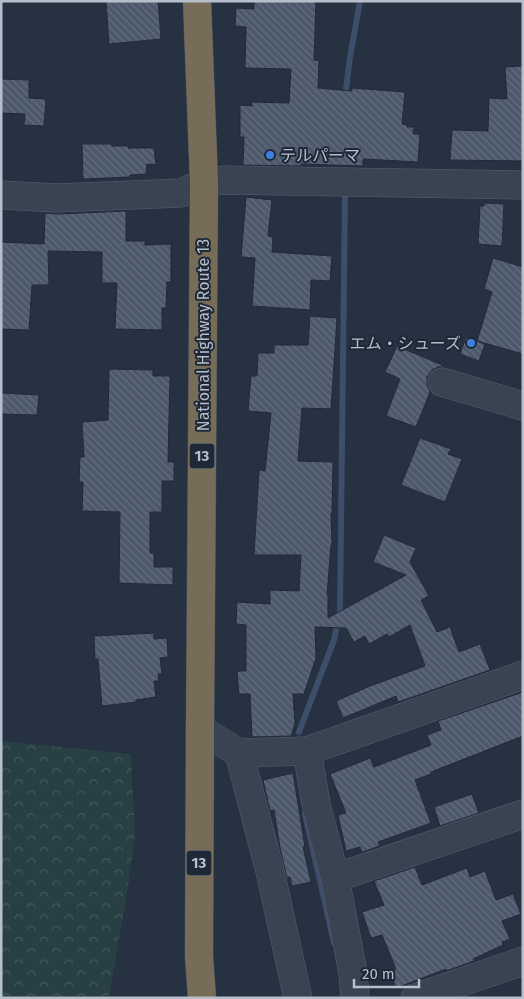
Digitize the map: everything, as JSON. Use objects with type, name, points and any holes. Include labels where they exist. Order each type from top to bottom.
[{"type":"highway","name":"National Highway Route 13","points":[[198,1],[204,183],[200,729]]},
{"type":"highway","name":"13","points":[[200,729],[199,956],[202,998]]},
{"type":"street","points":[[1,195],[56,198],[180,193],[204,183],[223,180],[523,186]]},
{"type":"street","points":[[442,382],[523,406]]},
{"type":"street","points":[[200,729],[239,753],[307,751],[523,675]]},
{"type":"street","points":[[307,751],[316,804],[335,878],[353,973],[354,998]]},
{"type":"street","points":[[239,753],[270,871],[298,998]]},
{"type":"street","points":[[335,878],[523,814]]},
{"type":"street","points":[[415,998],[523,961]]},
{"type":"green space","points":[[1,741],[131,754],[135,836],[109,996],[1,997]]},
{"type":"building","points":[[106,1],[158,1],[161,39],[109,44]]},
{"type":"building","points":[[254,1],[316,1],[314,60],[319,61],[318,88],[352,91],[352,88],[405,92],[402,124],[407,125],[407,127],[414,127],[413,134],[420,134],[418,162],[363,159],[363,166],[243,165],[244,137],[240,137],[240,105],[252,106],[252,102],[289,103],[291,69],[245,68],[246,27],[235,26],[236,8],[254,9]]},
{"type":"building","points":[[523,66],[523,161],[450,160],[452,130],[488,131],[489,98],[507,99],[505,67]]},
{"type":"building","points":[[1,79],[29,80],[29,98],[46,99],[44,126],[24,125],[25,114],[1,113]]},
{"type":"building","points":[[82,144],[111,144],[112,146],[129,146],[128,148],[154,148],[156,165],[147,164],[146,174],[130,175],[130,177],[83,179]]},
{"type":"building","points":[[246,197],[272,200],[268,236],[273,237],[272,252],[332,256],[330,281],[311,280],[310,310],[252,306],[255,258],[241,257]]},
{"type":"building","points":[[484,203],[504,204],[502,246],[478,244],[480,206],[484,206]]},
{"type":"building","points":[[126,211],[126,241],[145,241],[145,245],[171,244],[171,282],[167,282],[166,308],[162,308],[162,330],[115,329],[117,283],[102,283],[102,252],[48,251],[49,285],[32,285],[29,330],[1,329],[1,242],[44,244],[45,213]]},
{"type":"building","points":[[493,258],[523,267],[523,354],[477,341],[492,292],[484,289]]},
{"type":"building","points":[[310,316],[337,318],[331,409],[302,408],[298,461],[333,462],[332,545],[327,595],[328,618],[406,575],[373,562],[384,535],[416,548],[410,562],[429,596],[421,600],[437,632],[450,627],[459,652],[480,644],[490,670],[398,702],[396,696],[343,718],[336,701],[370,686],[425,666],[410,625],[389,637],[387,634],[369,644],[365,636],[354,642],[346,628],[315,627],[316,658],[304,694],[293,694],[295,724],[291,736],[252,737],[250,694],[239,694],[237,671],[246,671],[246,625],[236,624],[237,602],[270,604],[270,590],[299,591],[301,555],[254,555],[259,470],[265,471],[271,413],[248,411],[251,376],[257,376],[258,353],[274,353],[274,345],[308,345]]},
{"type":"building","points":[[466,337],[485,344],[479,361],[460,354]]},
{"type":"building","points":[[397,346],[442,365],[432,370],[427,377],[427,385],[430,392],[416,427],[386,416],[400,379],[385,372]]},
{"type":"building","points":[[109,369],[153,370],[153,376],[170,376],[168,462],[174,462],[174,481],[162,481],[162,512],[150,512],[150,553],[154,553],[154,567],[173,567],[173,585],[119,583],[120,512],[82,511],[83,482],[79,482],[80,457],[84,457],[82,422],[108,420]]},
{"type":"building","points":[[1,393],[39,395],[37,415],[1,414]]},
{"type":"building","points":[[420,438],[451,449],[448,454],[462,459],[445,502],[401,485]]},
{"type":"building","points":[[154,633],[154,639],[167,638],[168,657],[160,658],[162,674],[158,674],[159,681],[154,681],[156,697],[136,700],[136,702],[102,706],[98,659],[95,659],[94,636]]},
{"type":"building","points":[[523,692],[523,736],[415,780],[431,823],[378,842],[380,846],[362,852],[360,847],[346,851],[338,815],[346,813],[330,774],[370,758],[374,767],[431,745],[427,735],[441,730],[438,721]]},
{"type":"building","points":[[293,773],[305,847],[303,847],[311,882],[292,886],[290,877],[287,878],[274,810],[270,811],[263,780]]},
{"type":"building","points":[[472,794],[479,813],[440,826],[434,807]]},
{"type":"building","points":[[415,867],[422,885],[467,868],[470,877],[485,871],[496,900],[513,894],[521,914],[502,921],[510,939],[502,942],[503,945],[473,959],[474,961],[446,971],[446,969],[396,988],[390,972],[396,969],[382,935],[371,938],[362,912],[384,905],[374,881]]},
{"type":"waterway","points":[[345,97],[360,1]]},
{"type":"waterway","points":[[299,732],[334,640],[340,611],[345,194]]},
{"type":"waterway","points":[[305,814],[334,943]]},
{"type":"place","name":"テルパーマ","points":[[270,155]]},
{"type":"place","name":"エム・シューズ","points":[[471,343]]}]
